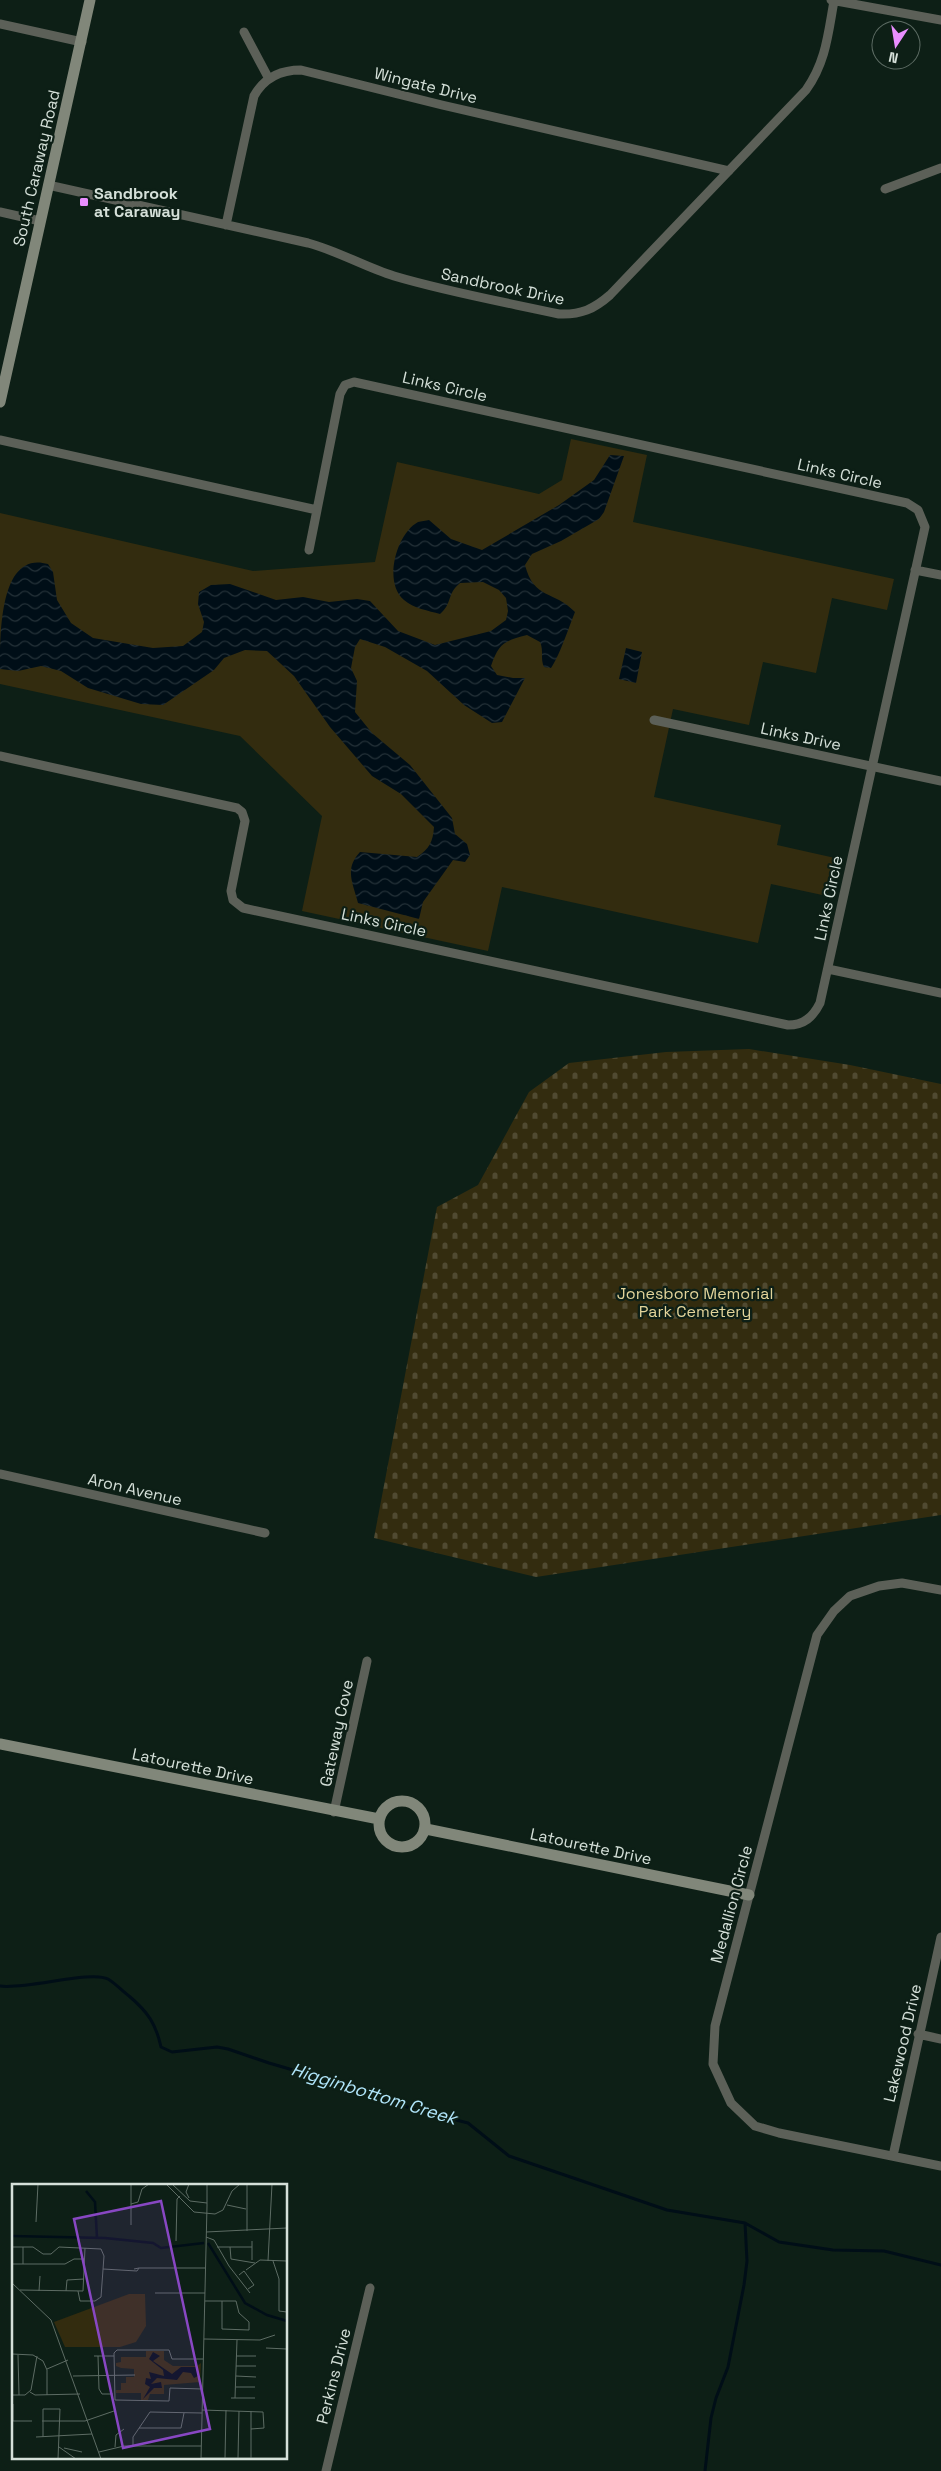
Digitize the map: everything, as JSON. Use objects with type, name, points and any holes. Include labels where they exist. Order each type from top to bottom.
[{"type":"street","name":"South Caraway Road","points":[[0,402],[90,0]]},
{"type":"street","points":[[833,0],[941,20]]},
{"type":"street","name":"Sandbrook Drive","points":[[48,185],[326,248],[386,273],[423,284],[571,315],[581,313],[598,306],[806,90],[818,74],[823,61],[833,0]]},
{"type":"street","points":[[0,24],[82,42]]},
{"type":"street","points":[[226,225],[254,96],[260,85],[269,79],[244,32]]},
{"type":"street","name":"Wingate Drive","points":[[269,79],[278,73],[302,70],[442,105],[729,171]]},
{"type":"street","points":[[885,189],[941,168]]},
{"type":"street","points":[[0,212],[40,221]]},
{"type":"street","name":"Links Circle","points":[[0,756],[237,808],[242,812],[245,821],[231,891],[233,900],[243,908],[788,1026],[808,1020],[820,1003],[925,527],[918,510],[907,503],[354,382],[345,385],[340,394],[317,510]]},
{"type":"street","points":[[0,440],[317,510],[309,550]]},
{"type":"street","points":[[915,570],[941,575]]},
{"type":"street","name":"Links Drive","points":[[654,720],[941,782]]},
{"type":"street","points":[[828,969],[941,993]]},
{"type":"street","name":"Aron Avenue","points":[[0,1474],[264,1533]]},
{"type":"street","name":"Medallion Circle","points":[[941,1590],[902,1583],[879,1586],[850,1596],[834,1611],[817,1635],[715,2026],[713,2064],[731,2103],[754,2126],[779,2133],[941,2166]]},
{"type":"street","name":"Gateway Cove","points":[[334,1812],[367,1661]]},
{"type":"street","name":"Latourette Drive","points":[[0,1744],[334,1812],[379,1819]]},
{"type":"street","points":[[403,1800],[418,1806],[423,1813],[426,1829],[416,1843],[401,1847],[386,1841],[381,1835],[379,1819],[388,1805],[403,1800]]},
{"type":"street","name":"Latourette Drive","points":[[426,1829],[750,1895]]},
{"type":"street","name":"Lakewood Drive","points":[[892,2156],[941,1937]]},
{"type":"street","points":[[918,2034],[941,2039]]},
{"type":"street","name":"Perkins Drive","points":[[326,2471],[370,2288]]},
{"type":"green space","points":[[571,439],[647,455],[633,522],[894,579],[887,610],[832,598],[816,673],[763,662],[749,725],[673,709],[654,797],[781,825],[777,845],[835,858],[827,896],[771,884],[758,943],[502,887],[488,951],[302,911],[322,816],[240,736],[0,684],[0,513],[253,571],[375,562],[397,462],[539,494],[562,480]]},
{"type":"green space","name":"Jonesboro Memorial Park Cemetery","points":[[749,1049],[850,1065],[941,1084],[941,1515],[536,1577],[374,1538],[437,1207],[478,1185],[529,1092],[569,1063],[666,1052]]},
{"type":"water","points":[[610,455],[624,456],[604,512],[599,519],[561,541],[532,554],[525,565],[529,576],[539,589],[560,600],[575,612],[561,649],[551,668],[544,667],[540,642],[527,635],[508,641],[497,652],[491,666],[497,675],[525,678],[502,722],[492,723],[464,705],[427,671],[385,647],[360,639],[355,647],[351,668],[357,681],[355,712],[372,733],[410,765],[452,818],[455,834],[467,844],[470,855],[465,862],[453,860],[423,902],[419,919],[358,903],[352,883],[351,870],[355,858],[360,852],[417,857],[430,845],[434,827],[401,794],[372,776],[330,727],[294,676],[267,651],[245,650],[224,658],[214,670],[163,705],[141,704],[88,688],[61,671],[41,666],[18,671],[0,669],[1,635],[6,597],[12,581],[20,569],[32,563],[48,564],[53,572],[57,600],[71,623],[93,638],[153,648],[183,646],[202,632],[204,622],[198,604],[199,592],[211,585],[230,584],[276,600],[303,597],[329,602],[357,599],[370,601],[398,631],[435,645],[491,631],[506,620],[508,611],[506,598],[499,590],[483,582],[460,583],[453,591],[447,606],[440,614],[416,607],[404,600],[394,582],[393,571],[398,547],[410,528],[418,522],[429,520],[451,539],[482,550],[559,505],[594,480]]},
{"type":"water","points":[[626,648],[642,652],[636,683],[619,679]]},
{"type":"waterway","name":"Higginbottom Creek","points":[[0,1986],[25,1985],[88,1977],[108,1979],[141,2007],[154,2025],[161,2047],[172,2052],[217,2047],[228,2049],[341,2084],[413,2109],[468,2123],[509,2156],[667,2210],[745,2223],[779,2242],[833,2250],[884,2251],[941,2265]]},
{"type":"waterway","points":[[705,2471],[711,2418],[716,2398],[728,2367],[744,2285],[747,2261],[745,2223]]},
{"type":"place","name":"Sandbrook at Caraway","points":[[84,202]]}]
